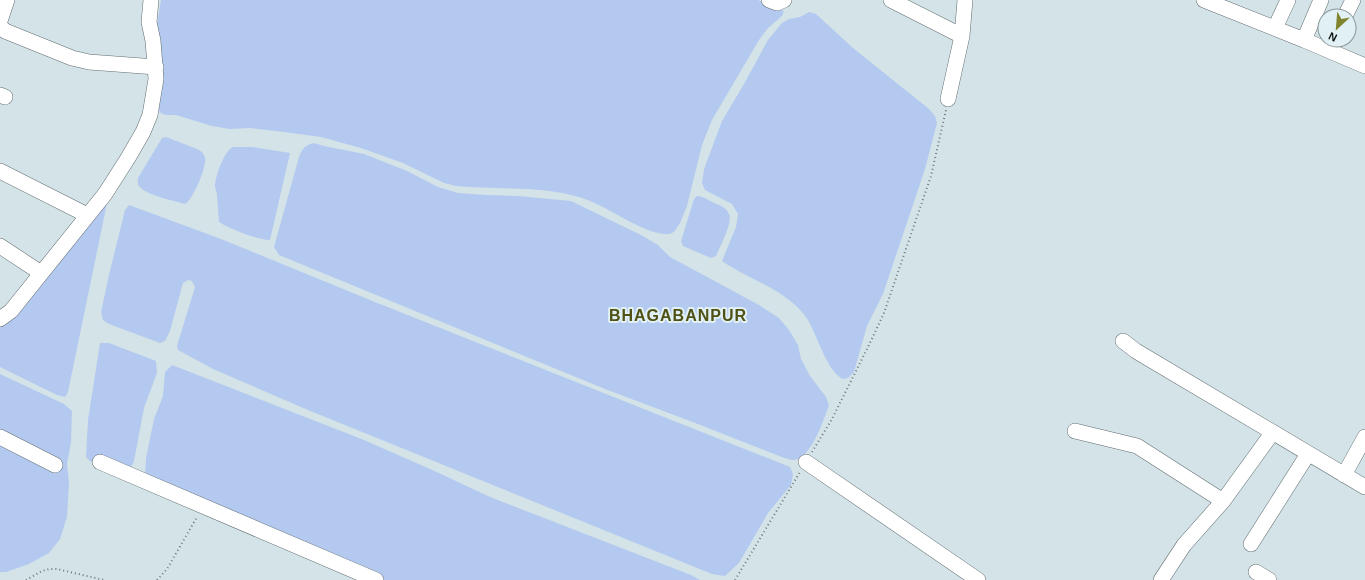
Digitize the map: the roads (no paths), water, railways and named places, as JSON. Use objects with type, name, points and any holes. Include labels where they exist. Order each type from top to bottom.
[{"type":"street","points":[[7,0],[0,26],[72,58],[102,64],[156,67]]},
{"type":"street","points":[[4,311],[41,273],[116,179],[143,132],[153,103],[156,79],[153,41],[149,22],[151,0]]},
{"type":"street","points":[[769,0],[777,3],[784,0]]},
{"type":"street","points":[[891,0],[962,36]]},
{"type":"street","points":[[948,99],[962,36],[965,0]]},
{"type":"street","points":[[1275,28],[1288,0]]},
{"type":"street","points":[[1304,40],[1321,0]]},
{"type":"street","points":[[1214,2],[1304,40],[1317,42]]},
{"type":"street","points":[[1336,48],[1365,66]]},
{"type":"street","points":[[0,171],[87,216]]},
{"type":"street","points":[[0,246],[41,273]]},
{"type":"street","points":[[1123,341],[1136,351],[1365,487]]},
{"type":"street","points":[[1075,431],[1137,446],[1223,501]]},
{"type":"street","points":[[1161,580],[1184,546],[1223,501],[1273,432]]},
{"type":"street","points":[[0,437],[55,465]]},
{"type":"street","points":[[1344,475],[1365,437]]},
{"type":"street","points":[[1251,544],[1308,454]]},
{"type":"street","points":[[100,462],[376,580]]},
{"type":"street","points":[[806,462],[978,580]]},
{"type":"street","points":[[1256,572],[1269,580]]},
{"type":"water","points":[[161,0],[758,0],[784,11],[782,16],[768,28],[759,40],[712,120],[702,145],[687,206],[680,223],[674,232],[666,234],[647,230],[590,201],[559,192],[456,186],[444,183],[403,163],[361,148],[321,137],[250,128],[230,129],[212,126],[176,115],[166,115],[161,113],[156,106],[157,25]]},
{"type":"water","points":[[809,12],[816,14],[853,48],[929,109],[935,116],[937,123],[925,169],[883,294],[867,326],[854,372],[848,378],[843,379],[837,375],[827,360],[810,324],[798,307],[778,292],[722,261],[736,227],[738,214],[732,204],[705,190],[702,183],[704,169],[722,121],[768,40],[782,23],[789,19],[800,17]]},
{"type":"water","points":[[166,137],[199,150],[205,158],[204,169],[198,183],[188,202],[185,204],[148,193],[138,184],[138,178],[162,138]]},
{"type":"water","points":[[314,143],[364,154],[407,171],[438,187],[458,193],[518,196],[571,201],[643,236],[658,245],[670,257],[759,305],[779,318],[789,330],[798,345],[801,359],[810,376],[826,397],[829,405],[811,446],[800,458],[794,460],[782,457],[605,389],[279,255],[274,247],[299,157],[304,148]]},
{"type":"water","points":[[233,147],[252,147],[290,153],[270,240],[244,234],[219,222],[215,183],[223,159]]},
{"type":"water","points":[[697,196],[703,197],[725,208],[730,218],[726,235],[716,256],[711,258],[683,246],[681,241],[694,199]]},
{"type":"water","points":[[107,203],[68,392],[65,397],[57,395],[0,367],[0,323]]},
{"type":"water","points":[[129,205],[221,239],[790,467],[793,474],[791,485],[768,513],[739,563],[725,576],[712,574],[308,410],[213,369],[178,350],[177,346],[195,287],[192,281],[188,280],[183,283],[170,331],[165,341],[160,343],[109,324],[103,320],[101,312],[109,275],[125,210]]},
{"type":"water","points":[[100,343],[109,343],[156,361],[157,373],[144,408],[134,461],[127,476],[91,462],[86,457],[88,420]]},
{"type":"water","points":[[172,365],[364,440],[490,497],[691,575],[700,580],[381,580],[145,476],[146,458],[154,419],[163,396],[165,372]]},
{"type":"water","points":[[0,374],[64,404],[72,411],[71,442],[67,464],[69,483],[67,517],[60,539],[49,553],[29,564],[6,572],[0,572]]},
{"type":"district","name":"BHAGABANPUR","points":[[678,315]]}]
